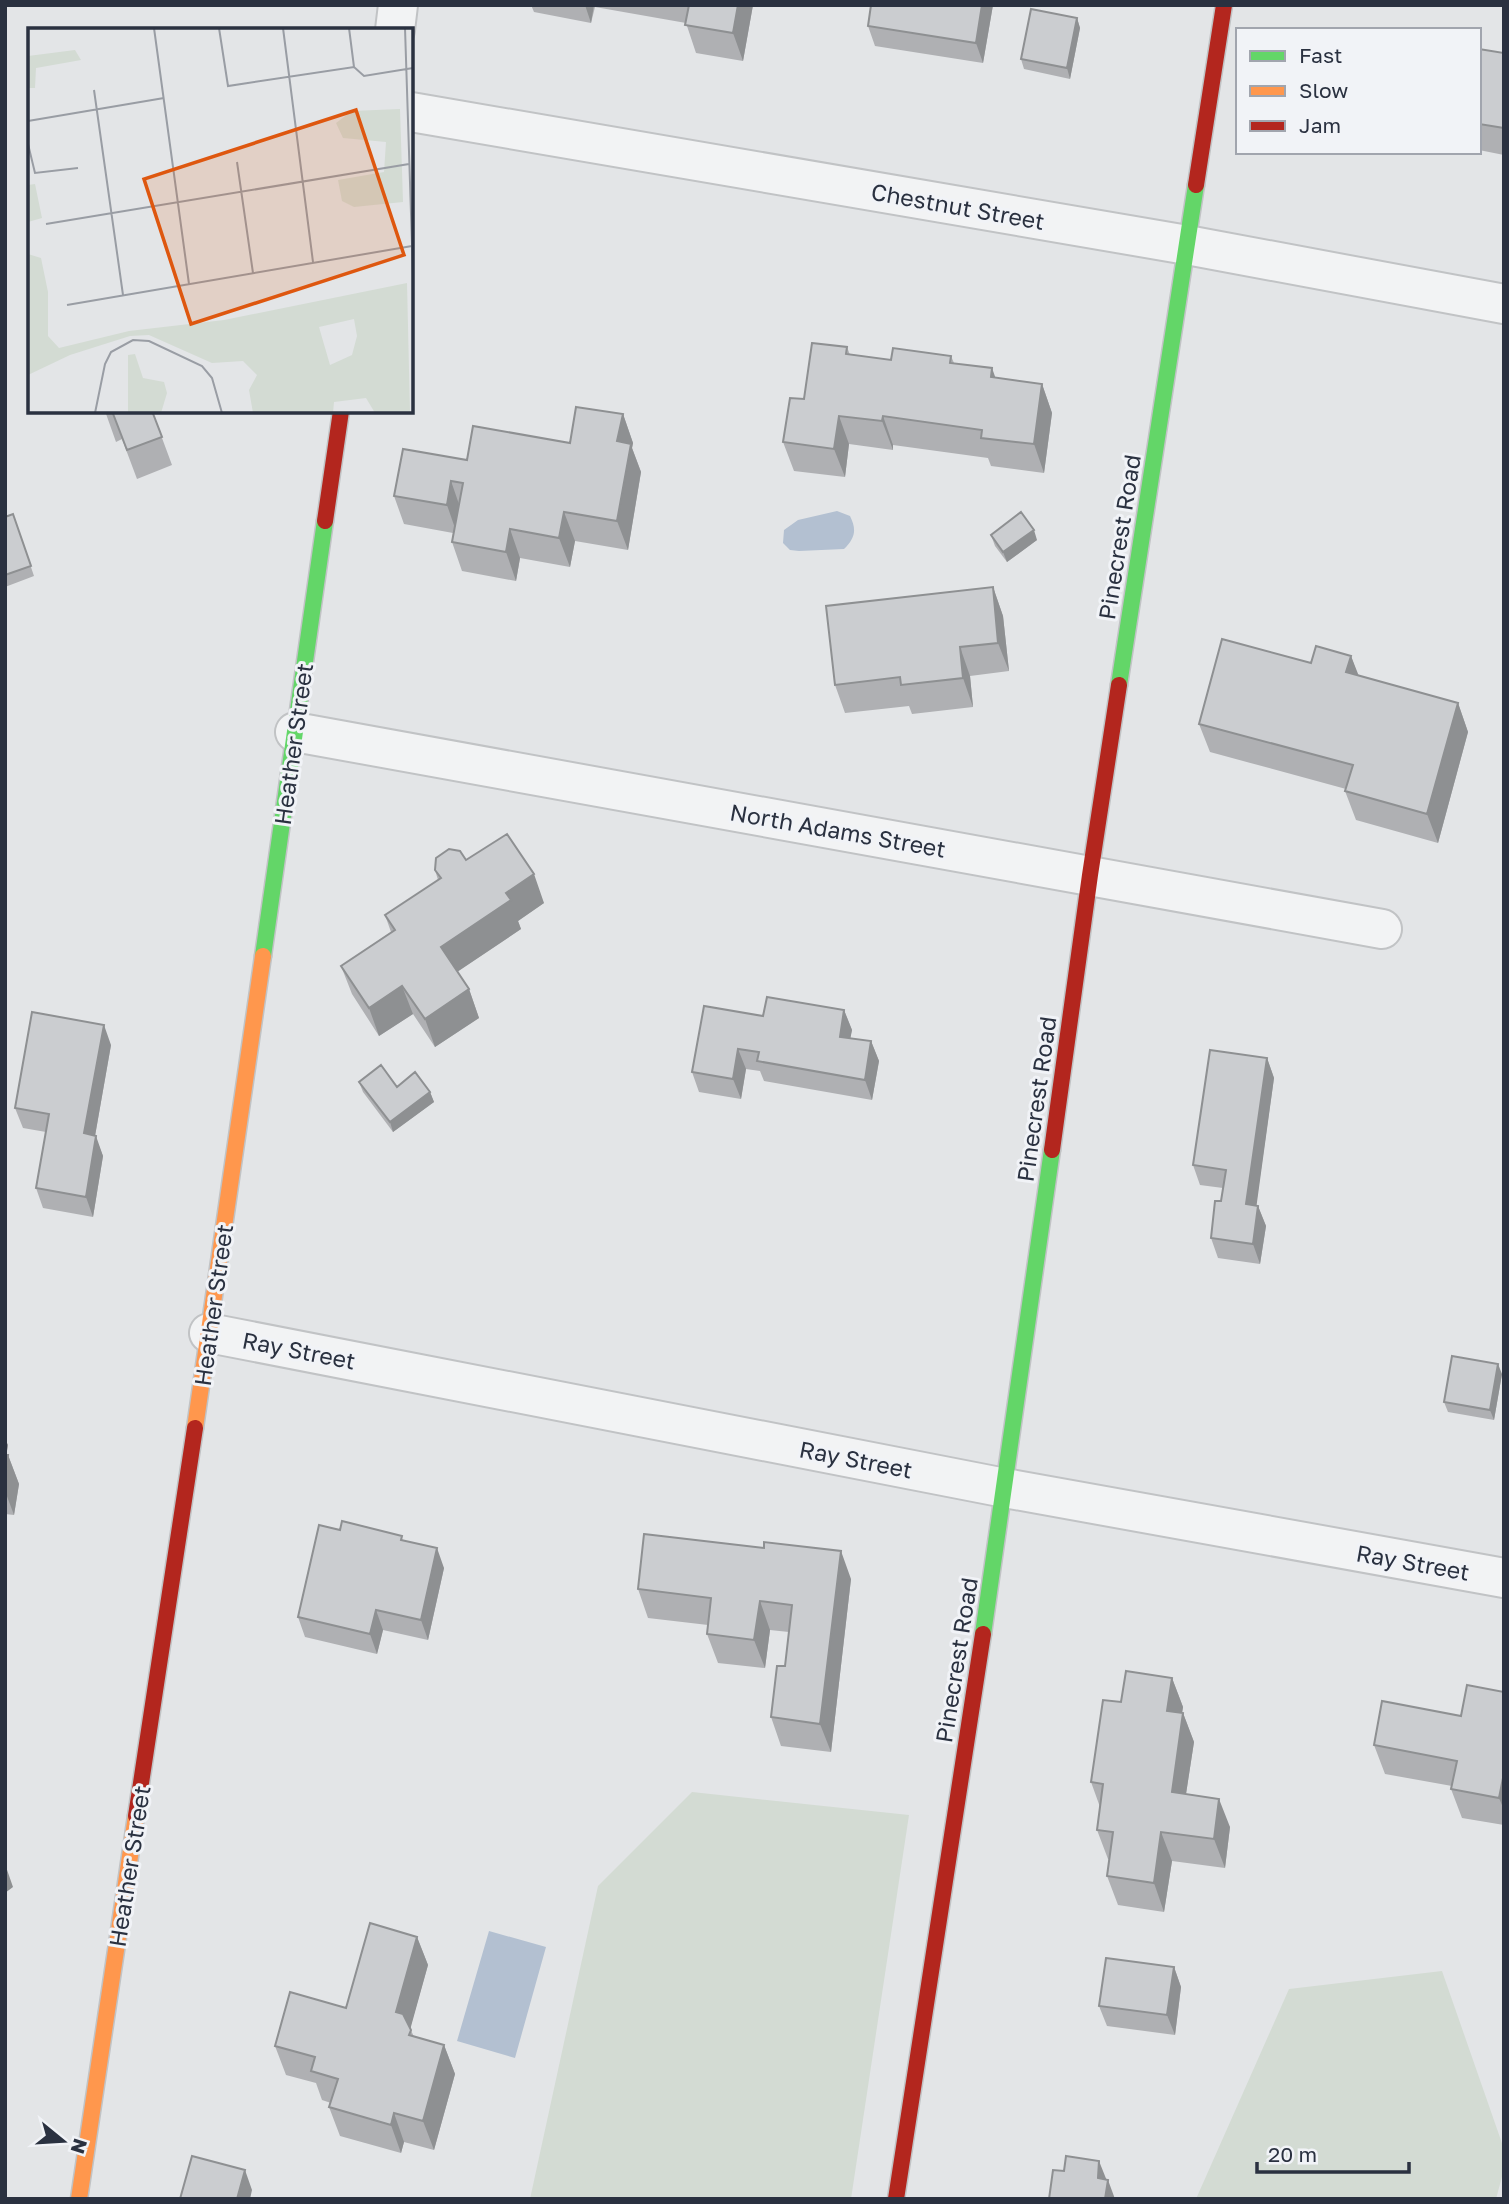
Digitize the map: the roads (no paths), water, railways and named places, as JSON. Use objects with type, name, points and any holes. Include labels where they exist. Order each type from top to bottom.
[{"type":"street","points":[[395,28],[398,5]]},
{"type":"street","name":"Pinecrest Road","points":[[895,2199],[1005,1488],[1090,875],[1224,5]]},
{"type":"street","name":"Chestnut Street","points":[[413,112],[1187,245],[1504,304]]},
{"type":"street","name":"Heather Street","points":[[79,2199],[209,1333],[341,413]]},
{"type":"street","name":"North Adams Street","points":[[295,732],[1382,929]]},
{"type":"street","name":"Ray Street","points":[[209,1333],[1005,1488],[1504,1578]]},
{"type":"water","points":[[837,511],[850,516],[854,526],[853,537],[844,549],[799,551],[790,550],[783,543],[784,530],[798,520]]},
{"type":"water","points":[[489,1931],[546,1947],[515,2058],[457,2041]]}]
